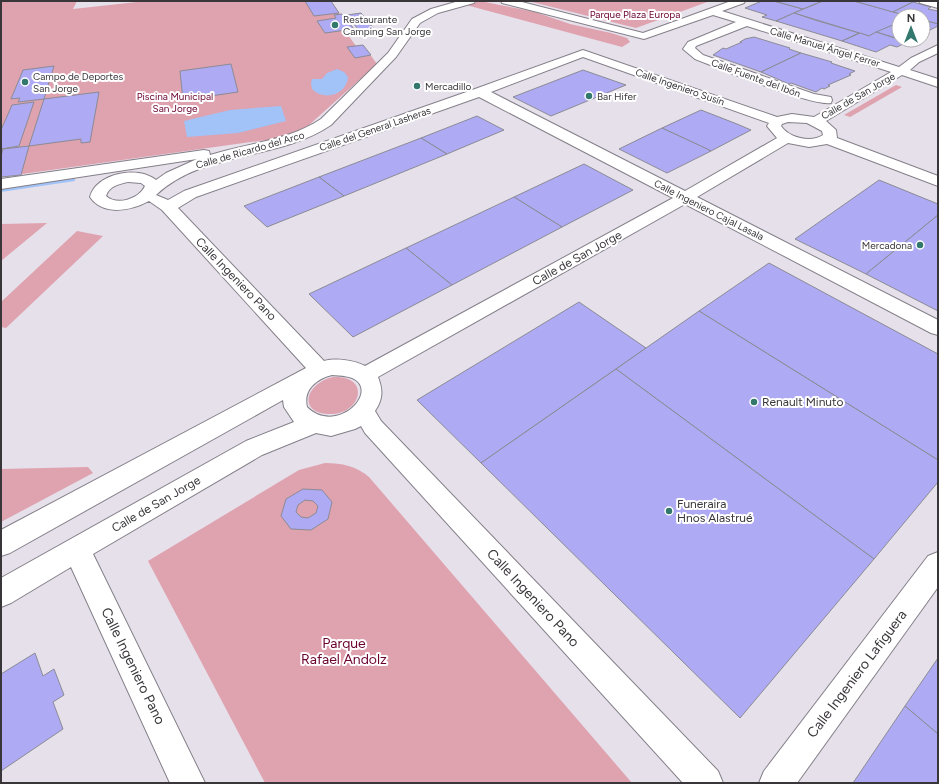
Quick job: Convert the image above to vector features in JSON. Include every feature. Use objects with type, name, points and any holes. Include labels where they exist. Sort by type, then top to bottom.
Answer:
[{"type":"street","name":"Calle de Ricardo del Arco","points":[[130,178],[112,182],[101,189],[98,195],[99,200],[110,204],[120,205],[137,201],[171,176],[188,168],[220,157],[302,136],[326,122],[392,55],[421,17],[470,1]]},
{"type":"street","points":[[506,1],[644,36],[740,1]]},
{"type":"street","points":[[924,1],[938,5]]},
{"type":"street","name":"Calle Manuel Ángel Ferrer","points":[[712,11],[938,83]]},
{"type":"street","name":"Calle Fuente del Ibón","points":[[746,22],[692,44],[689,49],[699,57],[811,98],[826,100]]},
{"type":"street","name":"Calle de San Jorge","points":[[815,122],[901,71],[915,60],[938,48]]},
{"type":"street","name":"Calle del General Lasheras","points":[[168,207],[190,194],[480,92],[582,53]]},
{"type":"street","name":"Calle Ingeniero Susín","points":[[582,53],[777,121]]},
{"type":"street","name":"Calle de San Jorge","points":[[901,71],[925,64],[938,56]]},
{"type":"street","name":"Calle Ingeniero Cajal Lasala","points":[[480,92],[938,328]]},
{"type":"street","points":[[793,118],[815,122],[829,130],[830,137],[817,143],[810,143],[787,138],[775,129],[774,126],[777,121],[793,118]]},
{"type":"street","name":"Calle de San Jorge","points":[[365,375],[684,198],[787,138]]},
{"type":"street","points":[[827,139],[938,181]]},
{"type":"street","points":[[1,184],[265,146]]},
{"type":"street","points":[[130,178],[186,159],[212,153]]},
{"type":"street","points":[[97,170],[130,178],[149,180],[153,185],[149,193]]},
{"type":"street","name":"Calle Ingeniero Pano","points":[[149,193],[155,199],[168,207],[314,373]]},
{"type":"street","points":[[1,544],[314,373],[332,367],[344,367],[356,370],[365,375],[371,383],[373,392],[370,402],[364,411],[354,419],[342,424],[328,426],[315,424],[304,419],[297,412],[294,403],[295,393],[300,384],[314,373]]},
{"type":"street","name":"Calle Ingeniero Pano","points":[[364,411],[373,427],[706,783]]},
{"type":"street","name":"Calle de San Jorge","points":[[1,593],[254,448],[286,434],[315,424]]},
{"type":"street","name":"Calle Ingeniero Pano","points":[[77,550],[188,783]]},
{"type":"street","name":"Calle Ingeniero Lafiguera","points":[[776,783],[938,565]]},
{"type":"green space","name":"Piscina Municipal San Jorge","points":[[1,1],[77,1],[73,9],[146,1],[331,1],[340,14],[342,14],[354,29],[345,31],[356,46],[363,45],[377,64],[308,126],[280,138],[1,177]]},
{"type":"green space","points":[[480,1],[535,12],[570,24],[627,38],[630,42],[622,47],[466,5]]},
{"type":"green space","name":"Parque Plaza Europa","points":[[528,1],[710,1],[636,28]]},
{"type":"green space","points":[[896,85],[902,87],[850,117],[844,115]]},
{"type":"green space","points":[[47,223],[1,261],[1,224]]},
{"type":"green space","points":[[77,231],[103,236],[6,328],[1,327],[1,302]]},
{"type":"green space","points":[[333,377],[345,378],[353,382],[357,388],[358,395],[355,402],[349,408],[341,412],[330,414],[320,413],[313,409],[309,404],[311,392],[323,381]]},
{"type":"green space","name":"Parque Rafael Andolz","points":[[325,463],[348,466],[359,470],[369,477],[632,783],[265,783],[148,561],[299,470]]},
{"type":"green space","points":[[88,467],[93,473],[1,522],[1,469]]},
{"type":"water","points":[[337,69],[344,72],[348,77],[347,83],[340,92],[323,95],[312,89],[312,79],[322,79],[327,73]]},
{"type":"water","points":[[281,106],[286,121],[238,133],[187,137],[184,121],[230,110]]},
{"type":"building","points":[[305,1],[331,1],[339,13],[314,16]]},
{"type":"building","points":[[762,1],[774,1],[803,9],[776,21],[762,17],[767,15],[745,8]]},
{"type":"building","points":[[774,1],[823,1],[803,9]]},
{"type":"building","points":[[823,1],[854,1],[891,11],[891,26],[869,36],[794,13]]},
{"type":"building","points":[[854,1],[913,2],[901,8],[891,8],[891,11]]},
{"type":"building","points":[[913,2],[931,7],[930,8],[901,8]]},
{"type":"building","points":[[931,10],[938,11],[938,24],[931,22]]},
{"type":"building","points":[[361,13],[375,30],[360,32],[347,15]]},
{"type":"building","points":[[794,13],[859,33],[842,41],[776,21]]},
{"type":"building","name":"Restaurante Camping San Jorge","points":[[342,14],[354,29],[325,33],[317,21],[336,18],[334,15]]},
{"type":"building","points":[[931,22],[938,24],[938,26],[931,30]]},
{"type":"building","points":[[891,26],[891,37],[876,32]]},
{"type":"building","points":[[876,32],[891,37],[891,45],[876,52],[842,41],[860,33],[869,36]]},
{"type":"building","points":[[754,37],[801,53],[761,72],[713,55],[723,48],[726,49],[742,42],[740,42],[745,39]]},
{"type":"building","points":[[363,45],[371,55],[355,58],[347,47]]},
{"type":"building","points":[[801,53],[832,62],[831,63],[855,71],[849,74],[851,75],[816,92],[791,83],[789,84],[761,72]]},
{"type":"building","points":[[231,64],[238,92],[183,100],[180,71]]},
{"type":"building","points":[[54,66],[44,99],[18,102],[20,98],[11,99],[23,70]]},
{"type":"building","points":[[583,70],[626,85],[551,116],[513,97]]},
{"type":"building","points":[[99,92],[90,142],[81,143],[81,139],[29,146],[44,99]]},
{"type":"building","points":[[34,102],[19,146],[1,149],[1,130],[12,105]]},
{"type":"building","points":[[701,110],[751,130],[711,151],[662,128]]},
{"type":"building","points":[[477,116],[504,130],[447,154],[421,138]]},
{"type":"building","points":[[662,128],[711,151],[667,173],[619,149]]},
{"type":"building","points":[[421,138],[447,154],[344,196],[319,177]]},
{"type":"building","points":[[29,146],[21,175],[1,177],[1,156],[3,149]]},
{"type":"building","points":[[584,164],[633,190],[562,227],[514,197]]},
{"type":"building","points":[[319,177],[344,196],[267,227],[244,206]]},
{"type":"building","points":[[879,180],[938,204],[938,215],[866,274],[795,239]]},
{"type":"building","points":[[514,197],[562,227],[452,285],[406,248]]},
{"type":"building","name":"Mercadona","points":[[938,215],[938,311],[866,274]]},
{"type":"building","points":[[406,248],[452,285],[353,337],[309,294]]},
{"type":"building","points":[[769,263],[938,354],[938,460],[699,311]]},
{"type":"building","points":[[579,302],[646,348],[481,463],[417,400]]},
{"type":"building","name":"Renault Minuto","points":[[699,311],[938,460],[938,482],[874,559],[616,369]]},
{"type":"building","name":"Funeraira Hnos Alastrué","points":[[616,369],[874,559],[740,718],[481,463]]},
{"type":"building","points":[[303,489],[322,490],[332,502],[328,519],[311,530],[291,529],[281,516],[286,499]],"holes":[[[305,500],[313,501],[318,506],[316,513],[308,518],[301,517],[296,512],[298,505]]]},
{"type":"building","points":[[35,653],[43,676],[54,669],[64,695],[53,702],[63,729],[1,771],[1,674]]},
{"type":"building","points":[[938,658],[938,734],[905,706]]},
{"type":"building","points":[[905,706],[938,734],[938,783],[853,783]]},
{"type":"waterway","points":[[1,190],[73,180]]},
{"type":"place","name":"Restaurante Camping San Jorge","points":[[335,25]]},
{"type":"place","name":"Campo de Deportes San Jorge","points":[[25,82]]},
{"type":"place","name":"Mercadillo","points":[[417,86]]},
{"type":"place","name":"Bar Hifer","points":[[589,96]]},
{"type":"place","name":"Mercadona","points":[[920,245]]},
{"type":"place","name":"Renault Minuto","points":[[754,402]]},
{"type":"place","name":"Funeraira Hnos Alastrué","points":[[669,511]]}]
